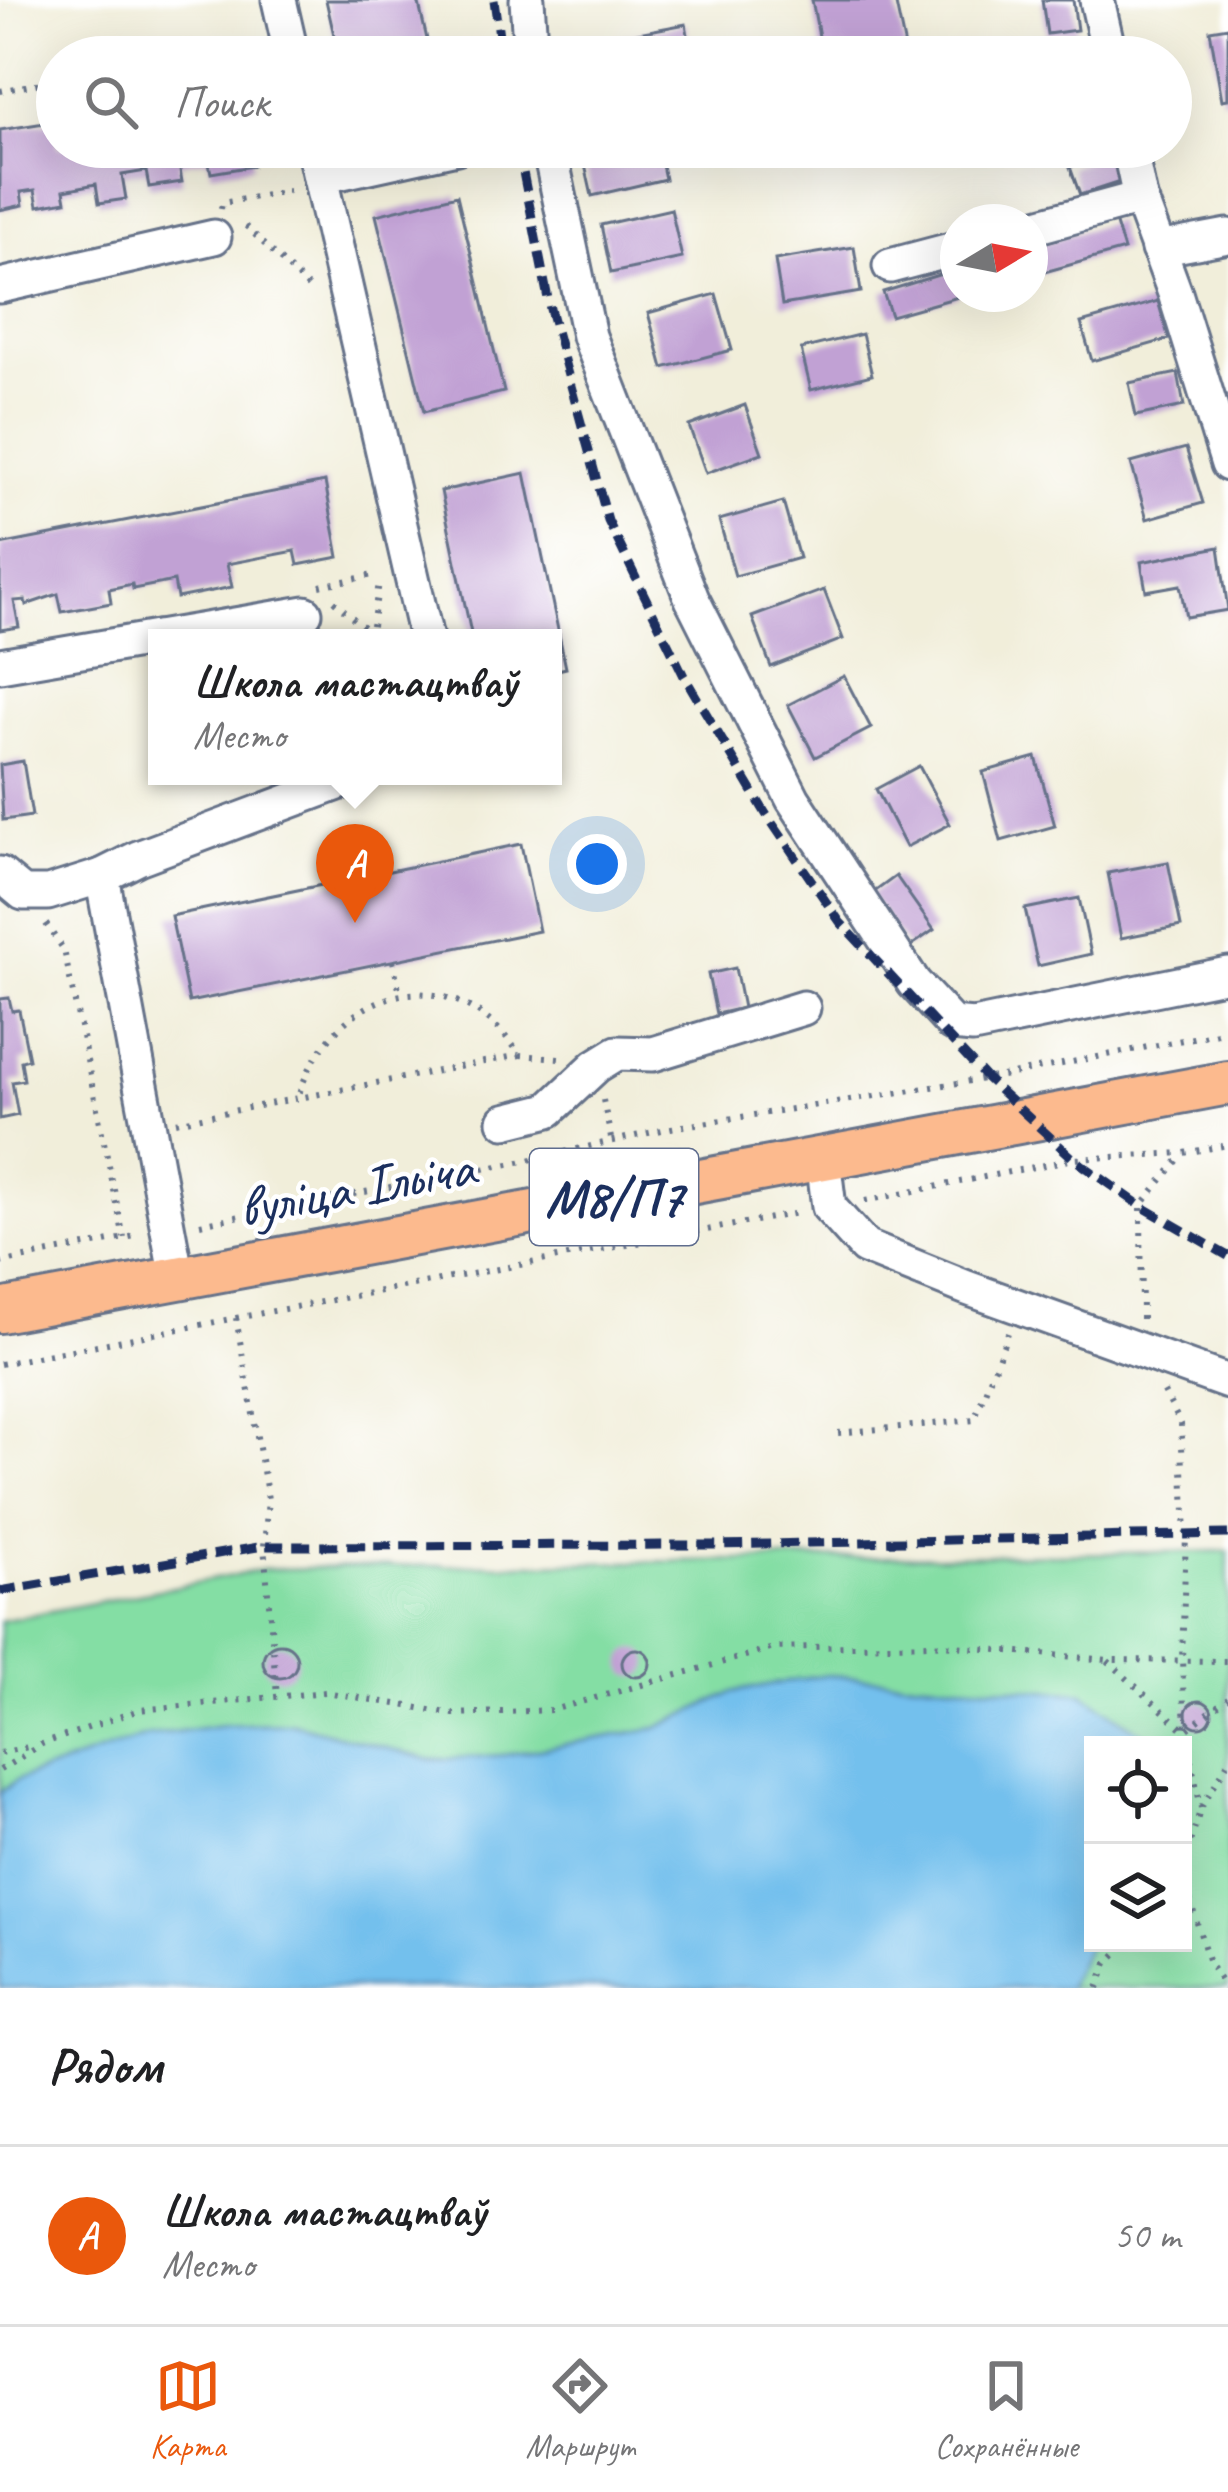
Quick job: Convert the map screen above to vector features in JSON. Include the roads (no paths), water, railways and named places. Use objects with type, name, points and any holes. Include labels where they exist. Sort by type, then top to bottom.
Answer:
[{"type":"main road","name":"вуліца Ільіча","points":[[0,1311],[1228,1083]]},
{"type":"street","points":[[279,0],[287,36]]},
{"type":"street","points":[[527,0],[530,36]]},
{"type":"street","points":[[1097,0],[1105,36]]},
{"type":"street","points":[[553,168],[589,336],[692,599],[793,799],[914,983],[952,1024],[973,1026],[1228,974]]},
{"type":"street","points":[[1134,168],[1222,424],[1228,464]]},
{"type":"street","points":[[307,172],[424,629]]},
{"type":"street","points":[[1048,223],[1140,197]]},
{"type":"street","points":[[1158,249],[1228,236]]},
{"type":"street","points":[[0,286],[214,237]]},
{"type":"street","points":[[890,266],[940,253]]},
{"type":"street","points":[[194,629],[311,600]]},
{"type":"street","points":[[0,665],[148,640]]},
{"type":"street","points":[[12,883],[48,893],[334,785]]},
{"type":"street","points":[[102,876],[176,1278]]},
{"type":"street","points":[[506,1120],[549,1110],[617,1053],[652,1054],[803,1008]]},
{"type":"street","points":[[823,1159],[830,1207],[865,1247],[1228,1382]]},
{"type":"water","points":[[824,1675],[1083,1693],[1146,1736],[1084,1736],[1085,1952],[1067,1988],[0,1988],[0,1793],[17,1780],[146,1736],[224,1725],[293,1723],[431,1760],[505,1755],[657,1728],[733,1692]]},
{"type":"railway","points":[[494,0],[499,36]]},
{"type":"railway","points":[[522,168],[550,309],[608,521],[684,676],[766,814],[840,922],[986,1078],[1074,1159],[1141,1206],[1228,1256]]},
{"type":"railway","points":[[0,1591],[264,1546],[718,1545],[1228,1534]]},
{"type":"place","name":"Школа мастацтваў","points":[[355,923]]}]
